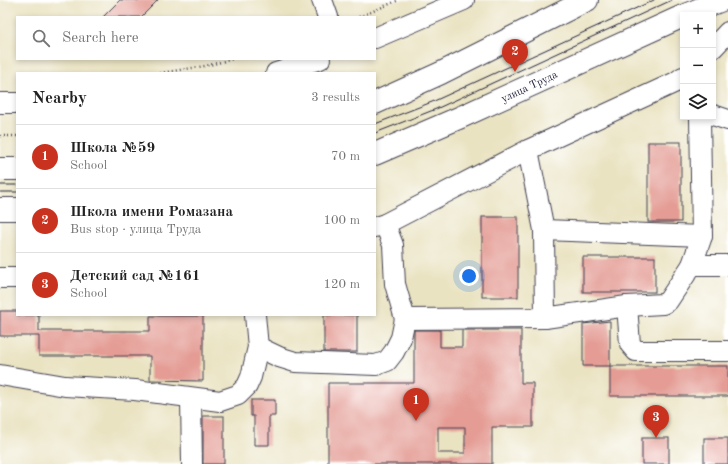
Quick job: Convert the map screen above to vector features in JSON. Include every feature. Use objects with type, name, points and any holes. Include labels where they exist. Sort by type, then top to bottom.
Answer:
[{"type":"main road","points":[[376,103],[441,73],[588,0]]},
{"type":"main road","name":"улица Труда","points":[[692,12],[722,0]]},
{"type":"main road","name":"улица Труда","points":[[376,154],[461,117],[680,17]]},
{"type":"main road","points":[[0,169],[16,169]]},
{"type":"main road","points":[[0,209],[16,209]]},
{"type":"lane","points":[[322,0],[328,16]]},
{"type":"lane","points":[[376,38],[464,0]]},
{"type":"lane","points":[[716,45],[728,32]]},
{"type":"lane","points":[[279,72],[317,60]]},
{"type":"lane","points":[[258,347],[279,357],[295,362],[376,364],[386,361],[394,352],[400,338],[404,319],[395,284],[393,245],[380,225],[528,150],[680,83]]},
{"type":"lane","points":[[0,103],[16,103]]},
{"type":"lane","points":[[404,319],[545,318],[627,306],[665,303],[692,265],[702,236],[700,120]]},
{"type":"lane","points":[[528,150],[544,230],[545,318]]},
{"type":"lane","points":[[544,230],[702,236]]},
{"type":"lane","points":[[692,265],[728,265]]},
{"type":"lane","points":[[0,278],[16,278]]},
{"type":"lane","points":[[627,306],[630,344],[636,351],[728,351]]},
{"type":"lane","points":[[0,375],[65,386],[136,390],[220,401],[238,395],[247,386],[258,347],[255,316]]},
{"type":"lane","points":[[192,398],[192,464]]},
{"type":"path","points":[[361,16],[399,0]]},
{"type":"path","points":[[166,72],[205,66],[229,60]]},
{"type":"path","points":[[0,136],[16,136]]},
{"type":"building","points":[[120,0],[158,0],[142,16],[104,16]]},
{"type":"building","points":[[648,142],[681,142],[681,222],[648,222]]},
{"type":"building","points":[[482,217],[518,217],[518,297],[482,297]]},
{"type":"building","points":[[583,257],[655,257],[655,292],[583,292]]},
{"type":"building","points":[[0,311],[16,311],[16,316],[39,316],[39,331],[150,331],[150,316],[203,316],[203,381],[150,380],[150,356],[39,356],[39,336],[0,336]]},
{"type":"building","points":[[324,316],[357,316],[357,352],[324,352]]},
{"type":"building","points":[[610,321],[610,366],[583,366],[583,324]]},
{"type":"building","points":[[414,330],[440,330],[440,347],[462,347],[462,330],[521,330],[521,383],[533,383],[533,427],[492,427],[492,464],[328,464],[328,383],[414,383]],"holes":[[[438,427],[465,427],[465,453],[438,453]]]},
{"type":"building","points":[[610,366],[728,366],[728,396],[610,396]]},
{"type":"building","points":[[251,400],[275,400],[275,416],[269,416],[269,445],[254,445],[254,416],[251,416]]},
{"type":"building","points":[[203,416],[224,416],[224,464],[203,464]]},
{"type":"building","points":[[642,438],[669,438],[669,464],[642,464]]},
{"type":"building","points":[[704,438],[728,438],[728,464],[704,464]]},
{"type":"tram line","points":[[376,124],[432,102],[654,0]]},
{"type":"tram line","points":[[376,133],[436,109],[672,0]]},
{"type":"tram line","points":[[0,185],[16,185]]},
{"type":"tram line","points":[[0,192],[16,192]]},
{"type":"place","name":"Школа имени Ромазана","points":[[515,72]]},
{"type":"place","name":"Школа №59","points":[[416,421]]},
{"type":"place","name":"Детский сад №161","points":[[656,438]]}]
